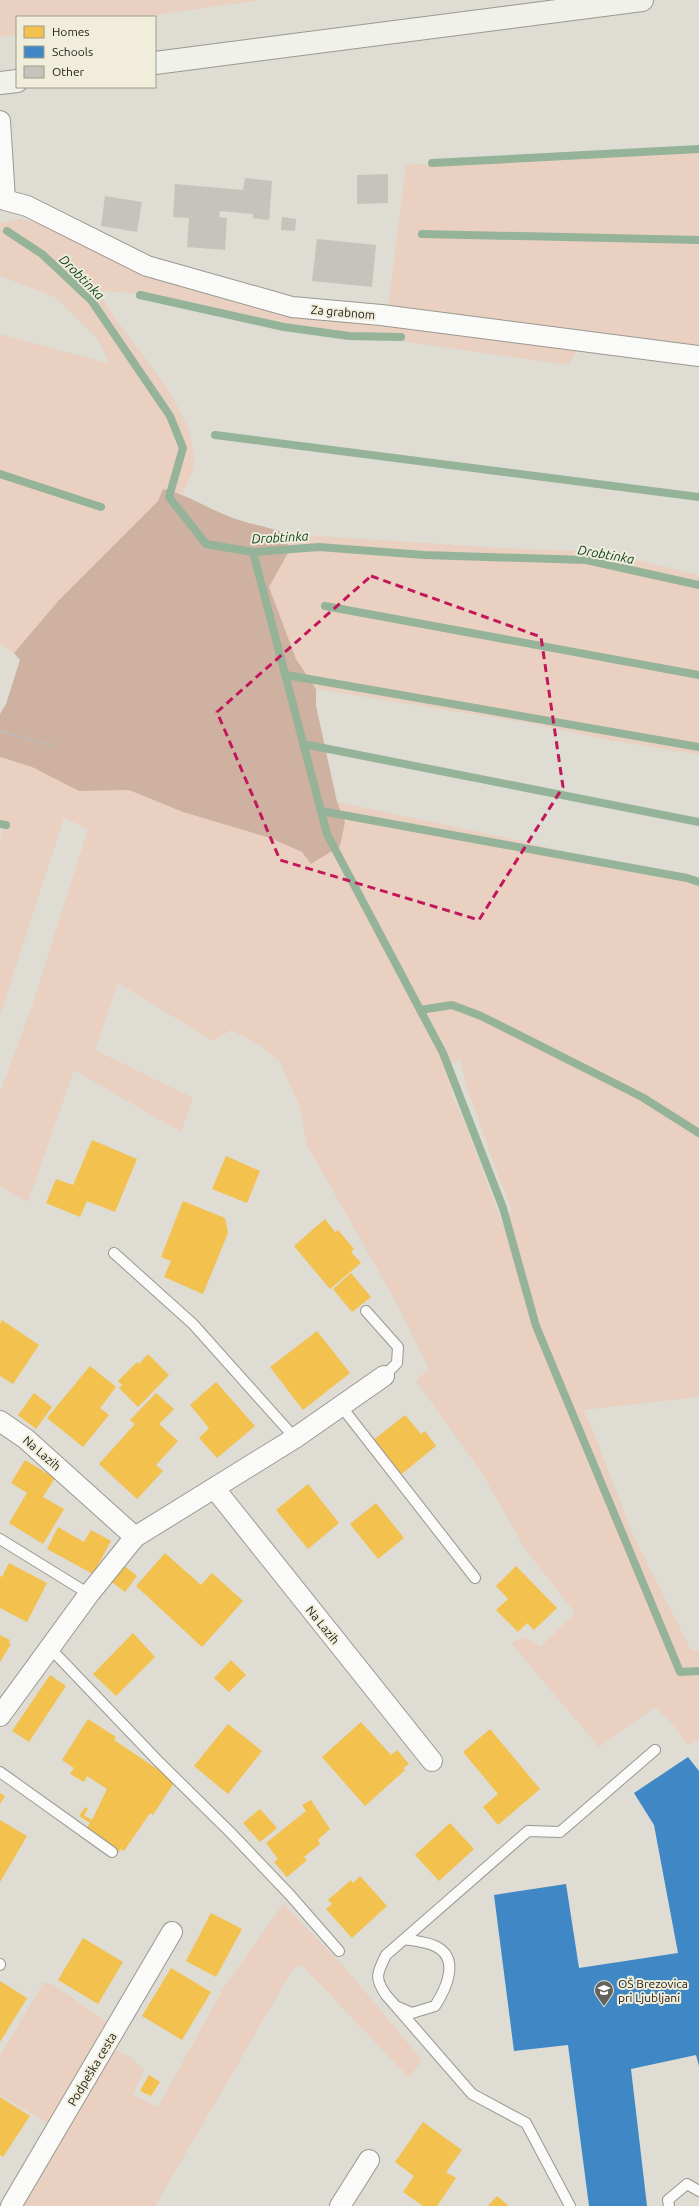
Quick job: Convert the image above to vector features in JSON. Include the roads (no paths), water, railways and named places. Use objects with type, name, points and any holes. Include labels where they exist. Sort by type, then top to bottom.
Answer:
[{"type":"main road","points":[[156,63],[642,0]]},
{"type":"main road","points":[[0,83],[16,81]]},
{"type":"street","name":"Za grabnom","points":[[0,120],[5,200],[27,206],[147,266],[292,307],[381,315],[699,356]]},
{"type":"street","points":[[1,1710],[89,1594],[135,1537],[215,1489],[295,1438],[384,1376]]},
{"type":"street","name":"Na Lazih","points":[[0,1421],[26,1438],[135,1537]]},
{"type":"street","name":"Na Lazih","points":[[215,1489],[432,1762]]},
{"type":"street","name":"Podpeška cesta","points":[[11,2206],[172,1932]]},
{"type":"street","points":[[340,2206],[369,2160]]},
{"type":"lane","points":[[114,1253],[193,1324],[295,1438]]},
{"type":"lane","points":[[366,1311],[398,1347],[397,1364],[384,1376]]},
{"type":"lane","points":[[341,1406],[475,1578]]},
{"type":"lane","points":[[0,1539],[89,1594]]},
{"type":"lane","points":[[49,1647],[158,1761],[230,1832],[290,1895],[339,1951]]},
{"type":"lane","points":[[570,2206],[526,2123],[472,2094],[396,2006],[379,1984],[377,1976],[386,1955],[528,1832],[560,1832],[655,1750]]},
{"type":"lane","points":[[0,1772],[112,1852]]},
{"type":"lane","points":[[396,2006],[412,2013],[435,2006],[448,1982],[449,1966],[446,1954],[436,1946],[405,1939]]},
{"type":"lane","points":[[669,2206],[668,2200],[687,2184],[699,2191]]},
{"type":"waterway","points":[[432,163],[699,149]]},
{"type":"waterway","name":"Drobtinka","points":[[7,231],[42,254],[91,300],[170,416],[183,448],[169,497],[206,544],[253,552],[319,547],[424,555],[586,560],[699,585]]},
{"type":"waterway","points":[[422,234],[699,240]]},
{"type":"waterway","points":[[140,295],[284,327],[349,336],[401,337]]},
{"type":"waterway","points":[[215,435],[699,497]]},
{"type":"waterway","points":[[0,474],[101,507]]},
{"type":"waterway","points":[[253,552],[327,834],[443,1053],[503,1208],[536,1326],[680,1672],[699,1671]]},
{"type":"waterway","points":[[325,606],[699,675]]},
{"type":"waterway","points":[[286,675],[699,747]]},
{"type":"waterway","points":[[303,744],[699,822]]},
{"type":"waterway","points":[[321,811],[687,878],[699,882]]},
{"type":"waterway","points":[[0,824],[6,825]]},
{"type":"waterway","points":[[420,1010],[452,1005],[481,1016],[642,1097],[699,1133]]},
{"type":"place","name":"OŠ Brezovica pri Ljubljani","points":[[604,2007]]}]
